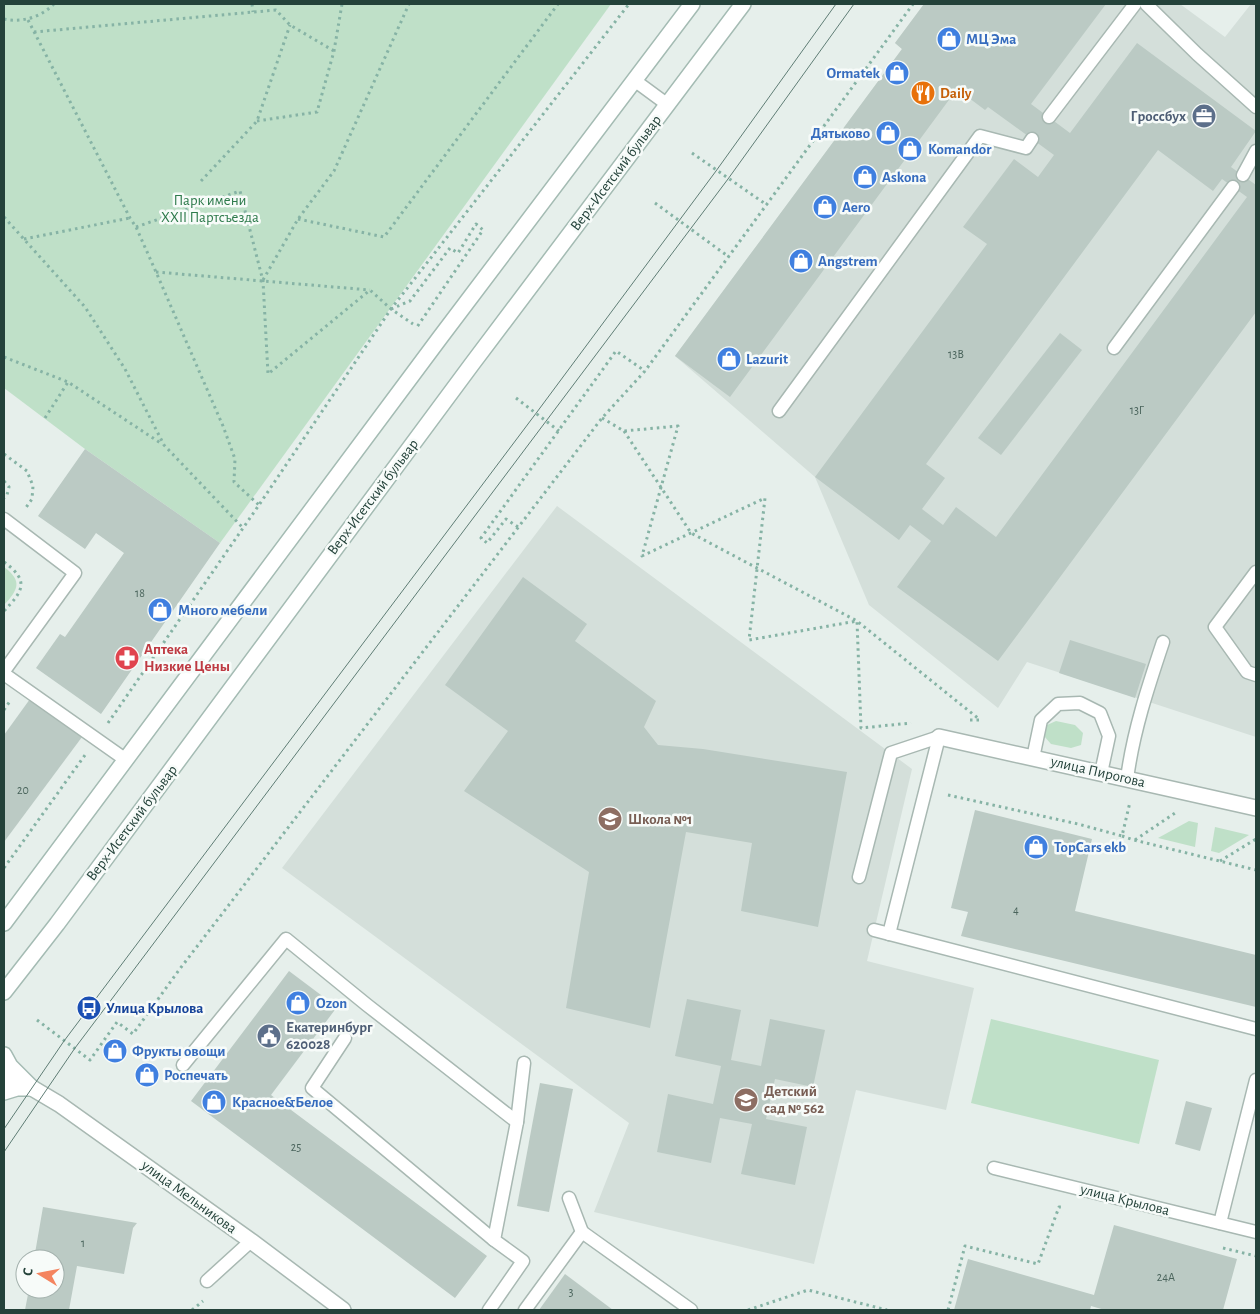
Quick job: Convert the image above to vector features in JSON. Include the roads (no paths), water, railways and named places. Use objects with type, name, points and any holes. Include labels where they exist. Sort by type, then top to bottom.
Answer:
[{"type":"main road","points":[[4,923],[433,347],[692,4]]},
{"type":"main road","name":"Верх-Исетский бульвар","points":[[4,992],[63,916],[466,372],[744,4]]},
{"type":"main road","name":"улица Пирогова","points":[[939,737],[1256,808]]},
{"type":"main road","points":[[4,1055],[10,1066],[32,1088]]},
{"type":"main road","points":[[4,1076],[32,1088]]},
{"type":"main road","points":[[4,1092],[17,1088],[32,1088]]},
{"type":"main road","name":"улица Мельникова","points":[[32,1088],[67,1110],[343,1310]]},
{"type":"lane","points":[[1049,117],[1135,4]]},
{"type":"lane","points":[[1146,4],[1197,54],[1254,101]]},
{"type":"lane","points":[[634,80],[668,105]]},
{"type":"lane","points":[[779,411],[980,136],[1026,148],[1032,139]]},
{"type":"lane","points":[[1243,175],[1256,151]]},
{"type":"lane","points":[[1114,348],[1233,187]]},
{"type":"lane","points":[[8,522],[75,572],[4,673],[126,760]]},
{"type":"lane","points":[[1256,572],[1214,627],[1247,672],[1256,675]]},
{"type":"lane","points":[[1127,779],[1130,756],[1142,710],[1163,642]]},
{"type":"lane","points":[[1033,758],[1041,720],[1058,704],[1080,703],[1100,713],[1109,736],[1101,773]]},
{"type":"lane","points":[[859,878],[891,753],[939,737]]},
{"type":"lane","points":[[889,934],[939,737]]},
{"type":"lane","points":[[874,930],[1256,1029]]},
{"type":"lane","points":[[183,1065],[286,939],[517,1122]]},
{"type":"lane","points":[[345,1038],[312,1088],[494,1240],[523,1261],[489,1310]]},
{"type":"lane","points":[[494,1240],[517,1122],[524,1063]]},
{"type":"lane","points":[[1220,1223],[1256,1080]]},
{"type":"lane","name":"улица Крылова","points":[[994,1168],[1256,1232]]},
{"type":"lane","points":[[569,1198],[582,1232],[691,1310]]},
{"type":"lane","points":[[525,1310],[582,1232]]},
{"type":"lane","points":[[207,1281],[251,1242]]},
{"type":"tram line","points":[[4,1129],[64,1041],[537,412],[716,171],[836,4]]},
{"type":"tram line","points":[[4,1152],[75,1048],[728,179],[854,4]]},
{"type":"place","name":"МЦ Эма","points":[[949,39]]},
{"type":"place","name":"Ormatek","points":[[897,73]]},
{"type":"place","name":"Daily","points":[[923,93]]},
{"type":"place","name":"Гроссбух","points":[[1204,116]]},
{"type":"place","name":"Дятьково","points":[[888,133]]},
{"type":"place","name":"Komandor","points":[[910,149]]},
{"type":"place","name":"Askona","points":[[865,177]]},
{"type":"place","name":"Aero","points":[[825,207]]},
{"type":"place","name":"Angstrem","points":[[801,261]]},
{"type":"place","name":"Lazurit","points":[[729,359]]},
{"type":"place","name":"Много мебели","points":[[160,610]]},
{"type":"place","name":"Аптека Низкие Цены","points":[[127,658]]},
{"type":"place","name":"Школа №1","points":[[610,819]]},
{"type":"place","name":"TopCars ekb","points":[[1036,847]]},
{"type":"place","name":"Ozon","points":[[298,1003]]},
{"type":"place","name":"Улица Крылова","points":[[89,1008]]},
{"type":"place","name":"Екатеринбург 620028","points":[[269,1036]]},
{"type":"place","name":"Фрукты овощи","points":[[115,1051]]},
{"type":"place","name":"Роспечать","points":[[147,1075]]},
{"type":"place","name":"Детский сад № 562","points":[[746,1100]]},
{"type":"place","name":"Красное&Белое","points":[[214,1102]]},
{"type":"park label","name":"Парк имени XXII Партсъезда","points":[[210,208]]}]
